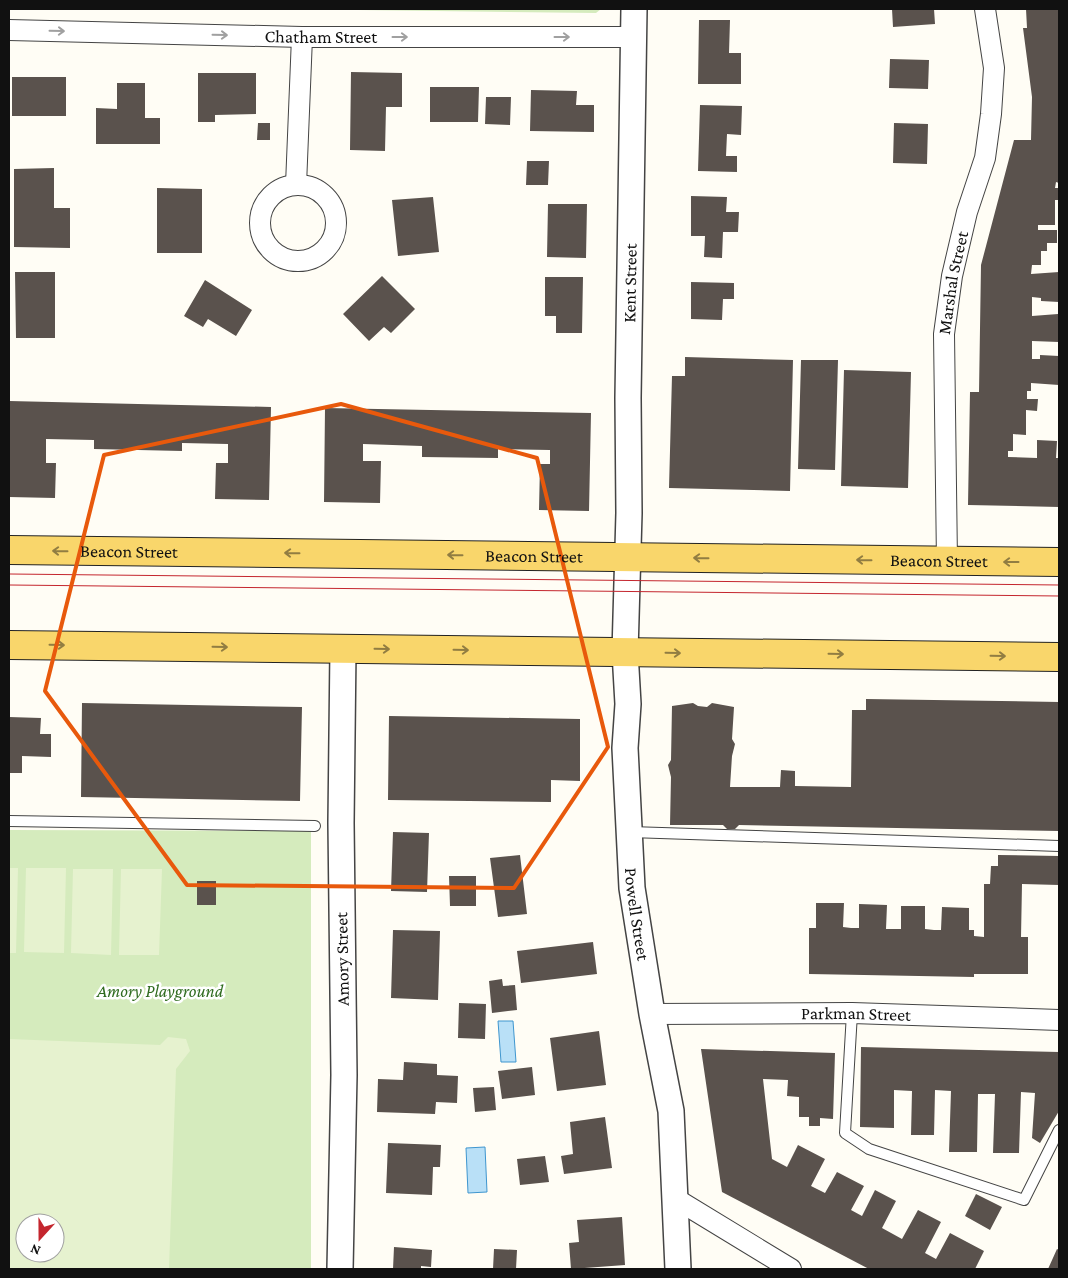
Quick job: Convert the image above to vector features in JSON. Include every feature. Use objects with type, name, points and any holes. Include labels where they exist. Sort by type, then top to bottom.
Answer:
[{"type":"main road","name":"Beacon Street","points":[[9,550],[1059,562]]},
{"type":"main road","points":[[9,645],[1059,657]]},
{"type":"street","name":"Kent Street","points":[[626,557],[629,513],[634,9]]},
{"type":"street","name":"Marshal Street","points":[[948,562],[944,334],[952,276],[967,212],[985,158],[991,114],[994,68],[985,9]]},
{"type":"street","name":"Chatham Street","points":[[9,30],[302,37],[634,37]]},
{"type":"street","points":[[296,185],[302,37]]},
{"type":"street","name":"Powell Street","points":[[626,557],[624,652],[628,704],[625,748],[632,888],[652,1014],[672,1111],[678,1269]]},
{"type":"street","name":"Amory Street","points":[[340,1269],[344,1075],[341,823],[343,649]]},
{"type":"street","name":"Parkman Street","points":[[652,1014],[852,1013],[1059,1020]]},
{"type":"street","points":[[676,1199],[791,1269]]},
{"type":"lane","points":[[9,821],[315,826]]},
{"type":"lane","points":[[630,832],[1059,846]]},
{"type":"lane","points":[[852,1013],[844,1133],[869,1149],[1024,1200],[1059,1130]]},
{"type":"highlighted area","points":[[341,404],[537,458],[608,747],[514,888],[187,885],[45,691],[104,455]]},
{"type":"green space","points":[[282,9],[601,9],[596,13]]},
{"type":"green space","name":"Amory Playground","points":[[9,830],[311,831],[311,1269],[9,1269]]},
{"type":"green space","points":[[9,868],[18,868],[16,953],[9,953]]},
{"type":"green space","points":[[26,868],[66,868],[64,953],[24,952]]},
{"type":"green space","points":[[73,869],[113,869],[111,955],[71,953]]},
{"type":"green space","points":[[121,869],[162,869],[159,955],[119,955]]},
{"type":"green space","points":[[168,1037],[186,1039],[190,1051],[176,1069],[169,1269],[9,1269],[9,1039],[160,1045]]},
{"type":"water","points":[[498,1021],[513,1021],[516,1062],[501,1062]]},
{"type":"water","points":[[485,1147],[487,1192],[468,1193],[466,1148]]},
{"type":"building","points":[[892,9],[934,9],[935,24],[893,27]]},
{"type":"building","points":[[1026,9],[1059,9],[1059,183],[1056,182],[1055,188],[1059,188],[1059,200],[1055,200],[1055,225],[1038,225],[1038,230],[1057,230],[1057,243],[1047,243],[1047,251],[1041,251],[1041,265],[1032,265],[1031,274],[1059,272],[1059,302],[1041,301],[1041,298],[1032,297],[1032,316],[1058,314],[1059,342],[1032,341],[1032,359],[1040,359],[1040,355],[1059,356],[1059,385],[1031,383],[1031,391],[1027,391],[1027,399],[1038,399],[1037,411],[1026,410],[1026,435],[1013,434],[1013,451],[1008,451],[1008,457],[1037,458],[1037,440],[1057,441],[1056,458],[1059,458],[1059,507],[968,505],[970,392],[979,392],[981,265],[1014,140],[1031,140],[1032,97],[1023,28],[1027,28]]},
{"type":"building","points":[[699,20],[730,20],[729,53],[741,53],[741,84],[698,84]]},
{"type":"building","points":[[890,59],[929,60],[928,89],[889,88]]},
{"type":"building","points":[[351,72],[402,73],[402,107],[386,107],[385,151],[350,150]]},
{"type":"building","points":[[198,73],[256,73],[256,114],[215,115],[215,122],[198,122]]},
{"type":"building","points":[[12,77],[66,77],[66,116],[12,116]]},
{"type":"building","points":[[117,83],[145,83],[145,118],[160,118],[160,144],[96,144],[96,108],[117,109]]},
{"type":"building","points":[[430,87],[479,87],[478,122],[430,122]]},
{"type":"building","points":[[531,90],[577,91],[576,105],[594,105],[594,132],[530,131]]},
{"type":"building","points":[[486,97],[511,97],[510,125],[485,124]]},
{"type":"building","points":[[700,105],[742,106],[741,135],[727,134],[726,156],[737,156],[737,172],[698,171]]},
{"type":"building","points":[[258,123],[270,123],[270,140],[257,140]]},
{"type":"building","points":[[894,123],[928,124],[927,164],[893,163]]},
{"type":"building","points":[[527,161],[549,161],[548,185],[526,185]]},
{"type":"building","points":[[54,168],[54,208],[70,208],[70,248],[14,247],[14,169]]},
{"type":"building","points":[[157,188],[202,189],[202,253],[157,253]]},
{"type":"building","points":[[691,196],[727,197],[726,212],[739,212],[738,232],[723,232],[722,258],[704,257],[705,236],[691,236]]},
{"type":"building","points":[[433,197],[439,252],[398,256],[392,200]]},
{"type":"building","points":[[548,204],[587,204],[586,258],[547,257]]},
{"type":"building","points":[[15,272],[55,272],[55,338],[16,338]]},
{"type":"building","points":[[382,276],[415,309],[391,333],[384,327],[369,341],[343,314]]},
{"type":"building","points":[[545,277],[583,277],[582,333],[556,333],[556,316],[545,316]]},
{"type":"building","points":[[205,280],[252,310],[236,336],[208,319],[203,327],[184,316]]},
{"type":"building","points":[[691,282],[734,283],[734,299],[723,299],[722,320],[691,319]]},
{"type":"building","points":[[685,357],[793,360],[790,491],[669,488],[672,376],[685,376]]},
{"type":"building","points":[[801,360],[838,360],[835,470],[798,469]]},
{"type":"building","points":[[844,370],[911,372],[908,488],[841,486]]},
{"type":"building","points":[[9,401],[271,407],[269,500],[215,499],[216,463],[228,463],[228,444],[182,443],[182,451],[94,449],[94,440],[46,439],[46,463],[56,463],[55,498],[9,497]]},
{"type":"building","points":[[325,408],[591,413],[589,511],[539,510],[540,464],[550,464],[550,450],[498,449],[498,458],[422,457],[422,446],[363,444],[363,461],[381,461],[380,503],[324,502]]},
{"type":"building","points":[[866,699],[1059,702],[1059,831],[739,825],[735,829],[727,829],[723,825],[670,825],[671,777],[668,765],[671,760],[672,706],[693,703],[698,706],[707,707],[712,703],[734,707],[732,739],[735,744],[732,756],[730,787],[780,787],[781,770],[795,771],[795,786],[851,787],[852,710],[866,710]]},
{"type":"building","points":[[82,703],[302,707],[300,801],[81,797]]},
{"type":"building","points":[[389,716],[580,719],[580,781],[551,780],[551,802],[388,800]]},
{"type":"building","points":[[9,717],[41,718],[40,734],[51,734],[51,757],[22,756],[22,773],[9,773]]},
{"type":"building","points":[[393,832],[429,833],[427,892],[391,891]]},
{"type":"building","points":[[520,855],[527,914],[498,917],[490,858]]},
{"type":"building","points":[[998,855],[1059,856],[1059,885],[1022,884],[1021,937],[1028,937],[1028,974],[974,974],[974,977],[809,974],[809,928],[816,928],[816,903],[844,903],[843,927],[851,928],[859,928],[859,904],[887,905],[886,929],[901,929],[901,906],[925,906],[925,929],[934,930],[941,930],[942,907],[969,908],[969,930],[974,930],[974,936],[984,937],[984,884],[990,884],[991,866],[998,866]]},
{"type":"building","points":[[449,876],[476,876],[476,906],[450,906]]},
{"type":"building","points":[[197,881],[216,881],[216,905],[197,905]]},
{"type":"building","points":[[393,930],[440,931],[438,1000],[391,998]]},
{"type":"building","points":[[593,942],[597,974],[521,983],[517,951]]},
{"type":"building","points":[[502,979],[503,986],[515,985],[517,1010],[492,1013],[489,981]]},
{"type":"building","points":[[459,1003],[486,1004],[485,1039],[458,1038]]},
{"type":"building","points":[[599,1031],[606,1085],[557,1091],[550,1038]]},
{"type":"building","points":[[861,1047],[1059,1052],[1059,1111],[1040,1143],[1032,1138],[1035,1093],[1021,1092],[1019,1153],[993,1153],[995,1094],[978,1094],[977,1152],[949,1152],[951,1091],[935,1090],[934,1135],[911,1135],[912,1091],[894,1090],[894,1128],[860,1127]]},
{"type":"building","points":[[701,1049],[835,1053],[833,1119],[820,1118],[820,1126],[809,1126],[809,1117],[799,1117],[799,1097],[787,1096],[788,1080],[763,1079],[772,1159],[787,1167],[798,1145],[825,1159],[811,1186],[825,1193],[837,1172],[864,1186],[851,1210],[862,1216],[875,1190],[896,1201],[882,1228],[902,1239],[918,1210],[941,1222],[925,1253],[936,1259],[950,1233],[984,1251],[975,1269],[869,1269],[722,1192]]},
{"type":"building","points":[[404,1062],[437,1064],[437,1075],[458,1076],[457,1103],[436,1102],[435,1114],[377,1112],[378,1079],[403,1080]]},
{"type":"building","points":[[532,1067],[535,1095],[502,1099],[498,1071]]},
{"type":"building","points":[[494,1087],[496,1110],[475,1112],[473,1088]]},
{"type":"building","points":[[605,1117],[612,1168],[564,1174],[561,1156],[573,1154],[570,1122]]},
{"type":"building","points":[[388,1143],[441,1145],[440,1167],[433,1167],[432,1195],[386,1193]]},
{"type":"building","points":[[545,1156],[549,1182],[520,1185],[517,1159]]},
{"type":"building","points":[[976,1194],[1002,1207],[990,1230],[965,1216]]},
{"type":"building","points":[[622,1217],[625,1265],[571,1269],[569,1243],[579,1242],[577,1220]]},
{"type":"building","points":[[394,1247],[432,1250],[431,1267],[421,1266],[421,1269],[393,1269]]},
{"type":"building","points":[[494,1249],[517,1250],[516,1269],[493,1269]]},
{"type":"building","points":[[1057,1249],[1059,1250],[1059,1269],[1048,1269]]},
{"type":"tram line","points":[[9,574],[1059,585]]},
{"type":"tram line","points":[[9,585],[1059,596]]}]
